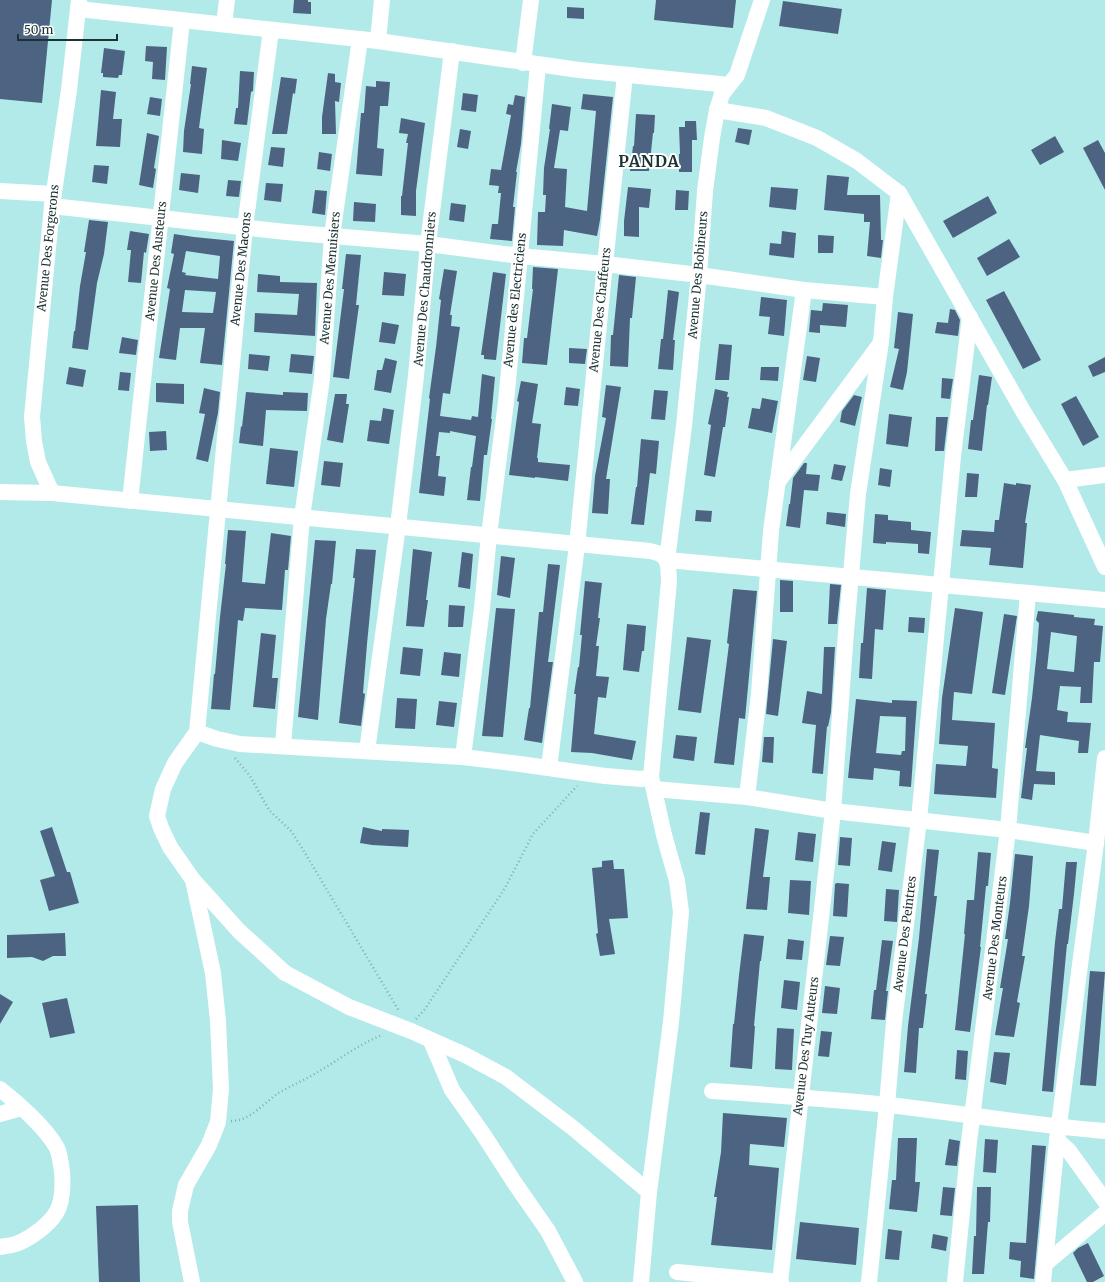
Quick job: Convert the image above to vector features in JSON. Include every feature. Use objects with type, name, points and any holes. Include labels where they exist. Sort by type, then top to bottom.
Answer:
[{"type":"street","points":[[224,24],[227,0]]},
{"type":"street","points":[[378,41],[382,0]]},
{"type":"street","name":"Avenue des Electriciens","points":[[463,757],[506,402],[520,256],[531,64],[531,0]]},
{"type":"street","name":"Avenue Des Bobineurs","points":[[641,1282],[649,1192],[671,1022],[681,912],[677,881],[652,783],[669,581],[667,560],[684,426],[699,275],[705,191],[717,110],[722,94],[736,75],[762,0]]},
{"type":"street","points":[[79,5],[182,21],[224,24],[378,41],[531,64],[729,85]]},
{"type":"street","name":"Avenue Des Forgerons","points":[[52,493],[38,462],[32,417],[53,200],[69,90],[79,5]]},
{"type":"street","name":"Avenue Des Austeurs","points":[[130,501],[182,21]]},
{"type":"street","name":"Avenue Des Macons","points":[[196,732],[245,227],[271,30]]},
{"type":"street","name":"Avenue Des Menuisiers","points":[[283,745],[302,517],[322,379],[332,236],[360,39]]},
{"type":"street","name":"Avenue Des Chaudronniers","points":[[367,752],[398,526],[416,376],[428,244],[452,51]]},
{"type":"street","name":"Avenue Des Chaffeurs","points":[[549,768],[577,545],[625,75]]},
{"type":"street","points":[[717,110],[766,118],[817,138],[857,161],[900,193],[1023,411],[1065,480],[1105,567]]},
{"type":"street","points":[[0,191],[53,200],[105,212],[332,236],[428,244],[520,256],[699,275],[804,290],[885,298]]},
{"type":"street","name":"Avenue Des Tuy Auteurs","points":[[780,1282],[833,811],[850,577],[858,494],[881,342],[885,298],[900,193]]},
{"type":"street","points":[[747,797],[759,694],[776,484],[804,290]]},
{"type":"street","name":"Avenue Des Peintres","points":[[869,1282],[894,1022],[919,820],[953,456],[970,317]]},
{"type":"street","points":[[776,484],[881,342]]},
{"type":"street","points":[[1065,480],[1105,475]]},
{"type":"street","points":[[0,492],[52,493],[217,508],[577,545],[650,551],[663,555],[667,560],[1105,600]]},
{"type":"street","name":"Avenue Des Monteurs","points":[[955,1282],[972,1115],[1008,830],[1028,593]]},
{"type":"street","points":[[649,1192],[573,1128],[506,1077],[465,1055],[431,1041],[406,1027],[349,1007],[285,973],[239,931],[193,880],[170,847],[157,816],[163,788],[175,763],[196,732],[217,739],[240,744],[283,745],[367,752],[463,757],[586,774],[630,778],[652,783],[833,811],[1008,830],[1100,838]]},
{"type":"street","points":[[1043,1282],[1058,1133],[1100,838],[1105,758]]},
{"type":"street","points":[[192,1282],[180,1222],[181,1205],[186,1185],[209,1145],[218,1122],[221,1090],[218,1021],[213,973],[193,880]]},
{"type":"street","points":[[431,1041],[452,1090],[548,1231],[575,1282]]},
{"type":"street","points":[[0,1089],[38,1124],[57,1149],[61,1163],[63,1180],[61,1198],[56,1213],[48,1223],[24,1240],[13,1245],[0,1247]]},
{"type":"street","points":[[712,1092],[800,1097],[972,1115],[1058,1133],[1105,1131]]},
{"type":"street","points":[[0,1105],[11,1108],[21,1108]]},
{"type":"street","points":[[0,1114],[21,1108]]},
{"type":"street","points":[[1058,1133],[1105,1201]]},
{"type":"street","points":[[1045,1264],[1105,1213]]},
{"type":"street","points":[[677,1272],[780,1282]]},
{"type":"path","points":[[217,739],[241,764],[250,776],[269,810],[291,831],[342,914],[406,1027]]},
{"type":"path","points":[[218,1122],[236,1121],[250,1116],[280,1092],[317,1073],[357,1046],[383,1034],[406,1027],[425,1009],[475,935],[505,888],[534,834],[586,774]]},
{"type":"building","points":[[0,0],[52,0],[42,103],[0,99]]},
{"type":"building","points":[[294,0],[308,0],[308,2],[311,2],[311,14],[293,13]]},
{"type":"building","points":[[656,0],[736,0],[733,28],[654,20]]},
{"type":"building","points":[[783,1],[842,9],[838,34],[779,26]]},
{"type":"building","points":[[567,7],[584,8],[584,19],[567,18]]},
{"type":"building","points":[[146,46],[167,47],[165,80],[152,79],[153,62],[145,61]]},
{"type":"building","points":[[104,48],[125,51],[122,75],[119,75],[118,78],[103,77],[103,73],[101,73]]},
{"type":"building","points":[[192,66],[207,68],[199,128],[204,129],[202,154],[183,152]]},
{"type":"building","points":[[240,71],[254,72],[253,91],[251,92],[247,125],[234,124],[236,108],[238,108]]},
{"type":"building","points":[[328,73],[335,74],[335,82],[341,83],[339,102],[335,101],[336,134],[322,134],[322,117]]},
{"type":"building","points":[[281,77],[297,79],[295,94],[293,93],[287,134],[272,134]]},
{"type":"building","points":[[376,81],[390,82],[388,106],[380,106],[377,148],[384,149],[382,176],[356,174],[361,113],[364,113],[366,86],[376,87]]},
{"type":"building","points":[[101,90],[116,92],[113,119],[122,119],[120,147],[96,146]]},
{"type":"building","points":[[463,93],[478,95],[476,112],[461,110]]},
{"type":"building","points":[[583,94],[613,97],[597,236],[564,230],[563,246],[537,245],[538,212],[545,212],[546,195],[543,195],[544,168],[552,104],[571,107],[568,131],[560,130],[554,168],[567,169],[565,207],[587,211],[596,111],[581,109]]},
{"type":"building","points":[[515,95],[525,97],[521,144],[516,172],[512,241],[490,239],[492,224],[498,224],[501,193],[498,193],[499,186],[489,185],[491,169],[501,170],[511,115],[506,114],[508,104],[513,105]]},
{"type":"building","points":[[150,97],[162,99],[160,116],[147,114]]},
{"type":"building","points":[[636,114],[655,115],[649,171],[630,171],[634,146]]},
{"type":"building","points":[[401,118],[425,123],[416,191],[416,216],[401,215],[401,196],[408,134],[399,133]]},
{"type":"building","points":[[685,121],[696,121],[697,140],[692,140],[692,172],[679,172],[679,127],[685,127]]},
{"type":"building","points":[[738,128],[752,130],[749,145],[735,142]]},
{"type":"building","points":[[460,129],[471,131],[468,149],[457,147]]},
{"type":"building","points":[[147,133],[159,136],[154,168],[156,169],[153,188],[139,185]]},
{"type":"building","points":[[1055,136],[1064,152],[1040,165],[1031,150]]},
{"type":"building","points":[[222,140],[241,143],[238,161],[221,159]]},
{"type":"building","points":[[1098,140],[1105,153],[1105,190],[1083,148]]},
{"type":"building","points":[[271,147],[285,148],[283,167],[268,165]]},
{"type":"building","points":[[319,152],[332,154],[330,171],[317,169]]},
{"type":"building","points":[[94,165],[109,166],[107,184],[92,182]]},
{"type":"building","points":[[181,173],[200,175],[198,193],[179,190]]},
{"type":"building","points":[[827,175],[849,177],[847,195],[880,195],[881,240],[883,240],[881,258],[867,256],[870,222],[864,222],[864,214],[824,210]]},
{"type":"building","points":[[228,180],[241,181],[239,197],[226,196]]},
{"type":"building","points":[[266,183],[283,184],[281,202],[264,200]]},
{"type":"building","points":[[628,187],[651,189],[649,208],[639,207],[639,237],[624,236],[624,221]]},
{"type":"building","points":[[771,187],[798,189],[796,210],[769,207]]},
{"type":"building","points":[[315,190],[327,191],[325,215],[312,213]]},
{"type":"building","points":[[676,190],[689,191],[688,210],[675,210]]},
{"type":"building","points":[[988,196],[997,213],[953,238],[943,221]]},
{"type":"building","points":[[354,202],[376,204],[375,222],[353,221]]},
{"type":"building","points":[[451,203],[466,205],[464,222],[449,220]]},
{"type":"building","points":[[89,220],[108,222],[104,254],[97,283],[88,350],[72,348],[86,252],[84,252]]},
{"type":"building","points":[[130,231],[149,234],[146,253],[144,252],[141,283],[128,282],[131,250],[127,250]]},
{"type":"building","points":[[782,231],[796,233],[794,258],[769,255],[770,243],[781,244]]},
{"type":"building","points":[[174,234],[234,241],[222,365],[200,363],[205,328],[180,328],[176,360],[159,358],[170,289],[167,288],[174,254],[171,253]],"holes":[[[186,251],[220,256],[218,279],[185,275],[186,273],[182,272]],[[185,290],[216,292],[213,313],[182,312]]]},
{"type":"building","points":[[818,235],[834,236],[833,253],[818,253]]},
{"type":"building","points":[[1009,239],[1020,257],[987,276],[977,258]]},
{"type":"building","points":[[346,254],[361,255],[356,305],[359,305],[349,379],[333,377],[344,289],[342,289]]},
{"type":"building","points":[[533,267],[558,269],[547,365],[522,363],[524,338],[527,338],[533,289]]},
{"type":"building","points":[[444,269],[457,271],[450,315],[452,315],[451,326],[460,327],[450,394],[443,393],[440,416],[471,420],[472,416],[478,417],[482,374],[495,377],[492,419],[487,455],[484,455],[480,501],[467,500],[476,436],[450,431],[450,433],[439,432],[436,456],[440,456],[438,476],[446,477],[444,496],[419,493],[441,300],[439,299]]},
{"type":"building","points":[[384,272],[406,274],[404,296],[382,295]]},
{"type":"building","points":[[493,272],[506,274],[496,360],[484,359],[484,355],[481,355]]},
{"type":"building","points":[[258,274],[280,276],[280,282],[317,283],[315,336],[254,332],[255,313],[297,315],[299,294],[257,292]]},
{"type":"building","points":[[619,275],[636,277],[632,318],[630,318],[628,367],[610,366],[611,335],[613,335]]},
{"type":"building","points":[[668,290],[679,292],[673,340],[675,340],[673,370],[658,369]]},
{"type":"building","points":[[1004,291],[1041,360],[1023,369],[986,300]]},
{"type":"building","points":[[761,297],[787,300],[784,336],[768,334],[770,317],[759,316]]},
{"type":"building","points":[[823,303],[848,305],[846,327],[820,325],[820,333],[809,332],[811,310],[822,311]]},
{"type":"building","points":[[950,309],[955,310],[960,320],[958,336],[935,333],[937,322],[948,323]]},
{"type":"building","points":[[898,312],[913,314],[907,372],[903,390],[890,387],[899,349],[894,348]]},
{"type":"building","points":[[382,322],[399,325],[395,344],[379,342]]},
{"type":"building","points":[[122,337],[138,340],[136,355],[119,353]]},
{"type":"building","points":[[719,344],[732,345],[729,380],[715,380]]},
{"type":"building","points":[[569,348],[587,349],[585,364],[569,363]]},
{"type":"building","points":[[249,354],[270,356],[268,371],[248,369]]},
{"type":"building","points":[[291,354],[314,356],[312,374],[289,372]]},
{"type":"building","points":[[807,356],[820,358],[816,382],[803,380]]},
{"type":"building","points":[[1105,357],[1105,372],[1093,377],[1088,366]]},
{"type":"building","points":[[385,358],[397,361],[391,393],[374,390],[377,370],[382,370]]},
{"type":"building","points":[[69,367],[86,370],[83,387],[66,384]]},
{"type":"building","points":[[761,367],[779,367],[778,381],[760,380]]},
{"type":"building","points":[[120,372],[131,373],[129,391],[118,390]]},
{"type":"building","points":[[979,375],[992,377],[987,405],[982,451],[968,449],[971,420],[973,420]]},
{"type":"building","points":[[942,378],[953,379],[950,399],[941,398]]},
{"type":"building","points":[[521,381],[538,384],[532,423],[541,424],[537,458],[538,462],[570,465],[568,481],[509,475],[519,402],[517,401]]},
{"type":"building","points":[[156,383],[184,384],[184,404],[156,402]]},
{"type":"building","points":[[606,385],[621,387],[606,479],[610,479],[608,514],[592,513],[595,476],[606,418],[602,417]]},
{"type":"building","points":[[566,387],[580,389],[578,406],[564,405]]},
{"type":"building","points":[[204,388],[220,392],[218,413],[208,462],[196,459],[205,414],[199,413]]},
{"type":"building","points":[[715,389],[728,392],[727,397],[729,397],[725,427],[723,427],[715,477],[704,475],[711,425],[708,424]]},
{"type":"building","points":[[654,390],[668,391],[665,420],[651,419]]},
{"type":"building","points":[[246,392],[283,395],[283,392],[308,393],[307,411],[266,410],[263,446],[239,443]]},
{"type":"building","points":[[335,394],[347,394],[346,404],[349,404],[343,443],[327,440]]},
{"type":"building","points":[[854,395],[862,397],[855,426],[840,422],[842,411]]},
{"type":"building","points":[[1076,396],[1099,437],[1083,446],[1061,404]]},
{"type":"building","points":[[762,398],[778,401],[772,433],[748,428],[752,408],[760,409]]},
{"type":"building","points":[[383,408],[394,410],[389,444],[367,441],[370,420],[381,421]]},
{"type":"building","points":[[889,414],[912,417],[908,447],[886,444]]},
{"type":"building","points":[[936,417],[948,417],[944,451],[935,451]]},
{"type":"building","points":[[166,431],[167,450],[150,451],[149,432]]},
{"type":"building","points":[[641,439],[659,441],[656,474],[650,473],[644,525],[631,524],[637,487]]},
{"type":"building","points":[[270,448],[298,451],[294,487],[266,484]]},
{"type":"building","points":[[324,461],[343,463],[340,487],[321,485]]},
{"type":"building","points":[[804,463],[807,463],[806,474],[820,475],[818,491],[804,490],[800,528],[786,526],[793,478]]},
{"type":"building","points":[[834,464],[846,466],[842,481],[831,479]]},
{"type":"building","points":[[880,468],[892,470],[890,487],[878,485]]},
{"type":"building","points":[[967,473],[979,474],[977,497],[965,497]]},
{"type":"building","points":[[1004,483],[1031,485],[1025,523],[1027,523],[1023,568],[989,565],[991,548],[960,546],[962,530],[994,532],[995,520],[999,520]]},
{"type":"building","points":[[696,510],[712,511],[711,522],[695,521]]},
{"type":"building","points":[[827,512],[846,514],[845,527],[826,524]]},
{"type":"building","points":[[875,514],[888,515],[888,520],[911,522],[911,530],[931,532],[929,554],[918,553],[918,544],[886,542],[886,544],[873,543]]},
{"type":"building","points":[[228,530],[246,531],[242,582],[265,584],[271,533],[291,536],[288,570],[285,570],[282,610],[245,608],[243,621],[238,620],[230,710],[211,709],[226,564]]},
{"type":"building","points":[[315,540],[336,541],[332,584],[326,619],[318,720],[298,717]]},
{"type":"building","points":[[356,549],[376,550],[363,693],[365,694],[361,726],[339,723],[355,578],[353,578]]},
{"type":"building","points":[[413,549],[432,552],[424,627],[406,626]]},
{"type":"building","points":[[462,552],[473,554],[470,589],[458,587]]},
{"type":"building","points":[[501,556],[515,558],[510,598],[497,595]]},
{"type":"building","points":[[548,564],[560,565],[548,662],[553,662],[542,743],[524,740],[530,708],[539,612],[543,612]]},
{"type":"building","points":[[780,580],[793,581],[793,612],[780,612]]},
{"type":"building","points":[[585,581],[602,583],[598,618],[600,618],[596,646],[599,646],[596,676],[609,677],[606,698],[598,697],[594,734],[636,741],[632,760],[592,753],[571,752],[576,694],[574,694],[579,667],[582,635],[580,635]]},
{"type":"building","points":[[830,584],[841,585],[837,624],[828,624]]},
{"type":"building","points":[[867,588],[886,590],[883,630],[875,629],[872,679],[859,678]]},
{"type":"building","points":[[733,589],[757,591],[745,719],[739,718],[734,765],[714,763],[729,644],[727,643]]},
{"type":"building","points":[[449,605],[465,606],[463,627],[448,627]]},
{"type":"building","points":[[496,608],[515,609],[503,737],[482,736]]},
{"type":"building","points":[[955,608],[983,612],[972,694],[954,692],[952,720],[995,723],[992,768],[998,769],[996,798],[934,794],[936,764],[966,766],[968,746],[939,744],[942,698]]},
{"type":"building","points":[[1038,611],[1095,619],[1094,625],[1103,626],[1100,662],[1094,662],[1092,703],[1080,703],[1081,687],[1060,686],[1057,710],[1068,712],[1067,722],[1091,723],[1088,753],[1078,753],[1079,741],[1040,735],[1036,771],[1055,772],[1055,785],[1034,784],[1032,800],[1021,798],[1027,748],[1025,748],[1037,650],[1039,623],[1036,620]],"holes":[[[1051,632],[1077,636],[1074,672],[1047,669]]]},
{"type":"building","points":[[1004,614],[1017,616],[1005,695],[992,693]]},
{"type":"building","points":[[909,617],[925,618],[924,633],[908,632]]},
{"type":"building","points":[[627,624],[646,626],[644,651],[642,651],[639,672],[623,670]]},
{"type":"building","points":[[261,633],[276,635],[272,678],[278,678],[275,709],[253,707]]},
{"type":"building","points":[[687,637],[711,640],[701,713],[678,710]]},
{"type":"building","points":[[773,639],[787,641],[778,716],[766,714]]},
{"type":"building","points":[[403,647],[423,649],[420,676],[400,674]]},
{"type":"building","points":[[824,647],[835,647],[831,712],[828,727],[827,726],[823,774],[812,773],[816,725],[802,723],[807,691],[822,694]]},
{"type":"building","points":[[444,652],[461,654],[459,677],[441,675]]},
{"type":"building","points":[[397,698],[417,699],[415,729],[395,728]]},
{"type":"building","points":[[856,699],[892,703],[892,700],[917,701],[911,787],[899,786],[900,771],[874,768],[873,780],[848,778]],"holes":[[[880,716],[906,717],[905,751],[902,751],[901,755],[876,753]]]},
{"type":"building","points":[[439,701],[457,703],[454,727],[436,725]]},
{"type":"building","points":[[676,735],[697,737],[694,761],[673,758]]},
{"type":"building","points":[[764,737],[774,737],[773,763],[762,762]]},
{"type":"building","points":[[700,812],[710,813],[705,855],[695,854]]},
{"type":"building","points":[[52,827],[67,872],[70,872],[79,903],[49,911],[40,880],[55,876],[40,831]]},
{"type":"building","points":[[363,827],[382,831],[382,829],[409,830],[408,847],[360,843]]},
{"type":"building","points":[[755,828],[769,830],[763,877],[770,877],[767,910],[746,909]]},
{"type":"building","points":[[798,832],[816,834],[813,862],[795,860]]},
{"type":"building","points":[[840,837],[852,838],[850,866],[838,865]]},
{"type":"building","points":[[882,841],[896,843],[892,872],[878,870]]},
{"type":"building","points":[[927,849],[939,850],[934,896],[937,896],[925,994],[927,994],[923,1028],[919,1028],[916,1073],[904,1072]]},
{"type":"building","points":[[978,852],[991,853],[970,1032],[955,1030],[967,900],[974,900]]},
{"type":"building","points":[[1015,854],[1033,856],[1029,906],[1022,956],[1025,956],[1017,1002],[1020,1003],[1014,1037],[995,1035],[1003,988],[1000,988],[1008,939],[1005,939]]},
{"type":"building","points":[[613,860],[614,869],[624,869],[628,918],[609,919],[615,954],[600,956],[596,934],[598,933],[592,868],[602,867],[602,861]]},
{"type":"building","points":[[1066,862],[1077,862],[1067,944],[1053,1092],[1042,1091],[1055,942],[1059,909],[1062,909]]},
{"type":"building","points":[[790,880],[811,881],[809,915],[788,913]]},
{"type":"building","points":[[835,884],[849,884],[847,917],[833,916]]},
{"type":"building","points":[[886,889],[899,890],[897,922],[884,921]]},
{"type":"building","points":[[65,933],[66,956],[53,956],[43,961],[32,957],[7,958],[7,935]]},
{"type":"building","points":[[744,934],[764,936],[760,961],[754,1026],[752,1069],[730,1067],[733,1024]]},
{"type":"building","points":[[830,936],[844,937],[840,966],[826,965]]},
{"type":"building","points":[[788,939],[804,941],[802,960],[786,959]]},
{"type":"building","points":[[882,940],[893,941],[886,991],[888,991],[885,1020],[871,1019]]},
{"type":"building","points":[[1090,971],[1105,972],[1096,1086],[1080,1085]]},
{"type":"building","points":[[784,980],[800,982],[797,1010],[781,1008]]},
{"type":"building","points":[[825,986],[840,988],[837,1014],[822,1013]]},
{"type":"building","points":[[0,994],[13,1002],[0,1024]]},
{"type":"building","points":[[67,998],[75,1033],[50,1038],[42,1003]]},
{"type":"building","points":[[777,1028],[794,1029],[792,1070],[775,1069]]},
{"type":"building","points":[[821,1031],[832,1032],[829,1057],[818,1056]]},
{"type":"building","points":[[957,1050],[968,1051],[966,1080],[955,1079]]},
{"type":"building","points":[[994,1052],[1010,1053],[1006,1085],[990,1082]]},
{"type":"building","points":[[723,1113],[787,1118],[784,1147],[750,1144],[749,1165],[779,1168],[772,1250],[711,1245],[717,1197],[714,1197],[721,1152]]},
{"type":"building","points":[[898,1138],[917,1138],[915,1182],[920,1182],[917,1212],[889,1209],[892,1180],[896,1180]]},
{"type":"building","points":[[949,1139],[960,1141],[957,1166],[945,1165]]},
{"type":"building","points":[[985,1139],[998,1140],[996,1173],[983,1172]]},
{"type":"building","points":[[1032,1145],[1046,1146],[1034,1279],[1020,1277],[1021,1261],[1009,1259],[1010,1242],[1026,1243]]},
{"type":"building","points":[[943,1187],[955,1188],[952,1216],[940,1215]]},
{"type":"building","points":[[977,1187],[991,1187],[990,1222],[988,1222],[984,1274],[972,1274],[974,1236],[976,1236]]},
{"type":"building","points":[[138,1205],[140,1282],[99,1282],[96,1206]]},
{"type":"building","points":[[800,1222],[859,1228],[856,1265],[796,1259]]},
{"type":"building","points":[[888,1229],[902,1231],[899,1260],[885,1259]]},
{"type":"building","points":[[933,1234],[948,1237],[946,1251],[931,1248]]},
{"type":"building","points":[[1088,1243],[1104,1276],[1093,1282],[1087,1282],[1073,1253],[1078,1248]]},
{"type":"district","name":"PANDA","points":[[649,161]]}]
